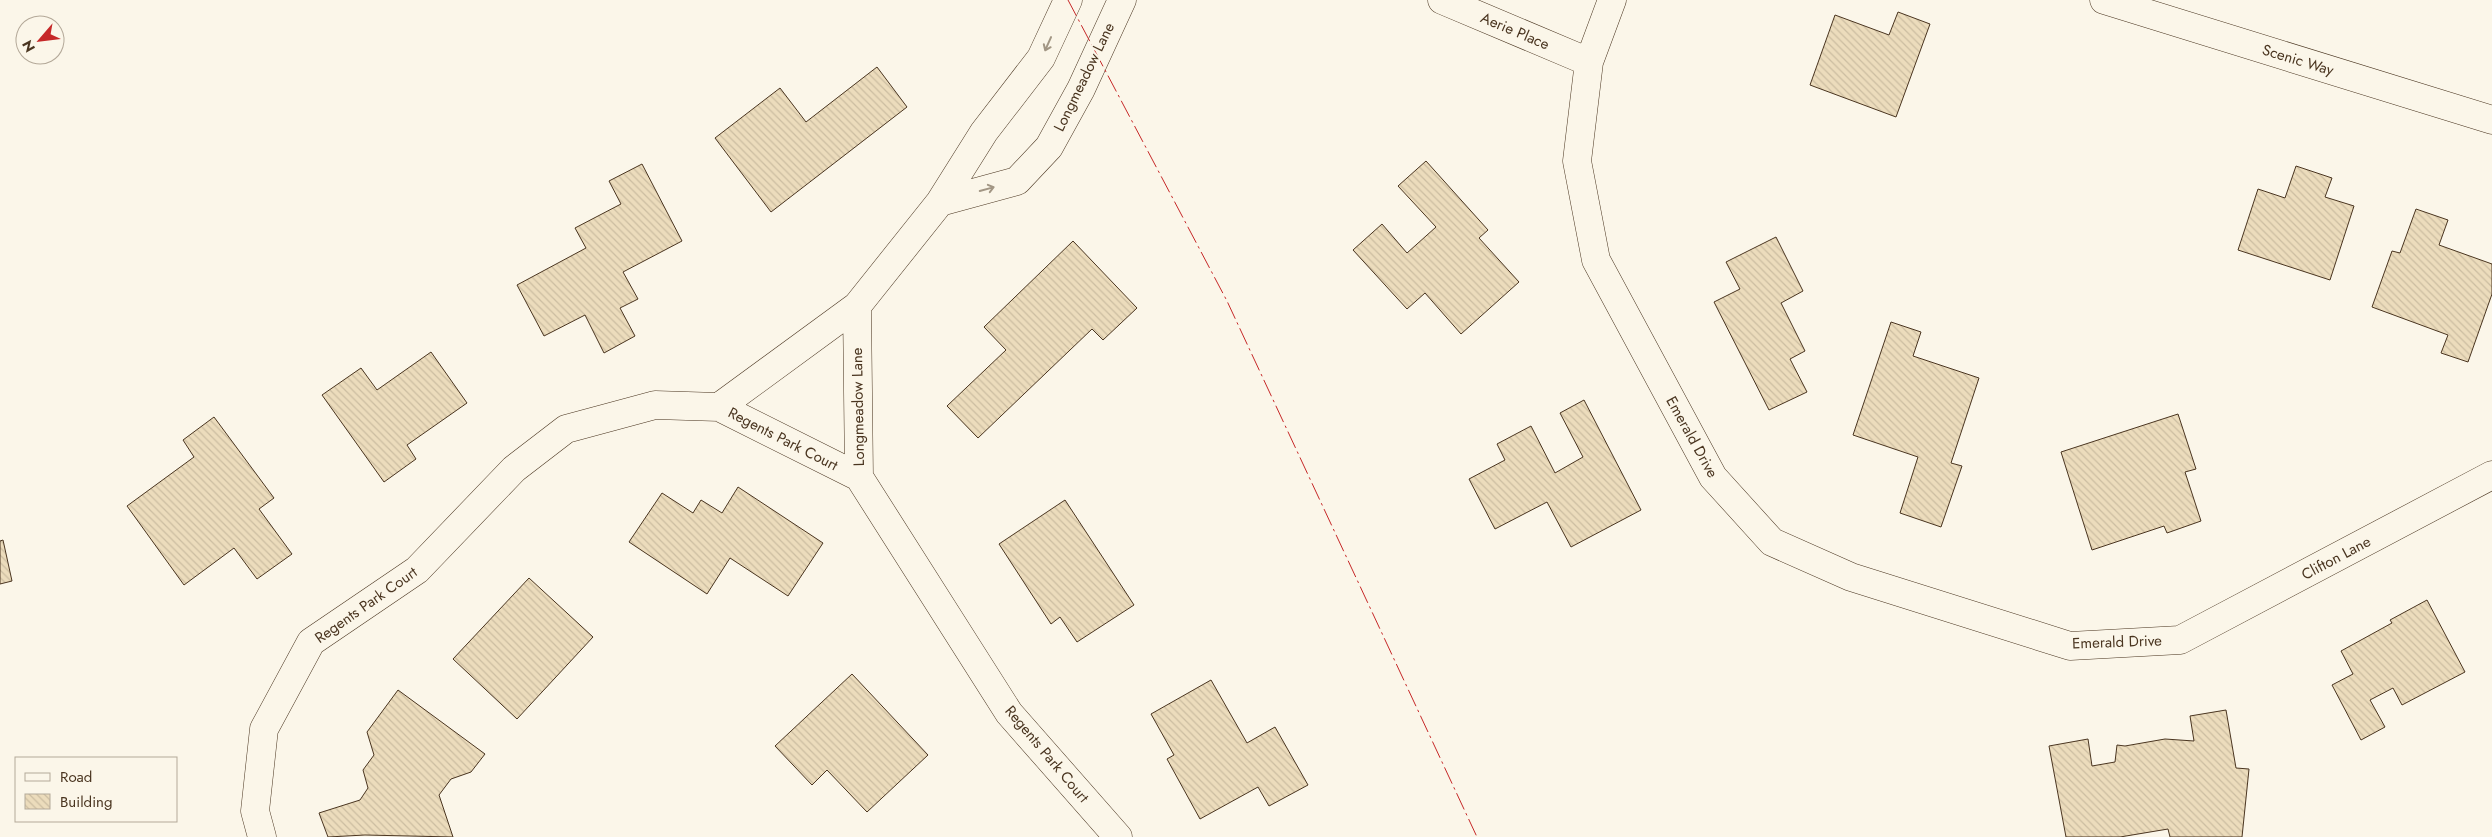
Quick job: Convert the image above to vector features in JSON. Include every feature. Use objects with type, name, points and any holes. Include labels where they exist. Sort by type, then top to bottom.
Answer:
[{"type":"street","points":[[719,407],[857,306],[940,202],[984,132],[1041,58],[1068,0]]},
{"type":"street","name":"Longmeadow Lane","points":[[940,202],[1017,181],[1049,147],[1081,89],[1122,0]]},
{"type":"street","name":"Aerie Place","points":[[1442,0],[1588,62]]},
{"type":"street","name":"Emerald Drive","points":[[1612,0],[1588,62],[1577,161],[1596,260],[1713,477],[1772,542],[1851,577],[2070,646],[2180,640]]},
{"type":"street","name":"Scenic Way","points":[[2104,0],[2492,120]]},
{"type":"street","name":"Longmeadow Lane","points":[[857,306],[860,477]]},
{"type":"street","name":"Regents Park Court","points":[[262,837],[255,811],[264,729],[311,642],[417,570],[514,469],[566,430],[655,405],[719,407],[860,477],[1009,713],[1118,837]]},
{"type":"street","name":"Clifton Lane","points":[[2180,640],[2492,475]]},
{"type":"building","points":[[1898,12],[1930,24],[1896,117],[1810,85],[1835,15],[1889,35]]},
{"type":"building","points":[[877,67],[907,107],[771,212],[715,138],[780,88],[806,122]]},
{"type":"building","points":[[1426,161],[1488,230],[1479,238],[1519,282],[1461,334],[1425,293],[1407,309],[1353,250],[1382,224],[1407,253],[1436,227],[1398,186]]},
{"type":"building","points":[[642,164],[682,241],[623,272],[638,299],[620,308],[635,336],[604,353],[585,315],[544,336],[517,285],[586,248],[575,228],[621,204],[609,181]]},
{"type":"building","points":[[2296,166],[2332,178],[2325,197],[2354,206],[2330,280],[2238,250],[2258,189],[2285,198]]},
{"type":"building","points":[[2416,209],[2448,220],[2439,245],[2492,264],[2492,294],[2468,362],[2441,353],[2448,335],[2372,307],[2392,251],[2400,253]]},
{"type":"building","points":[[1776,237],[1803,291],[1781,303],[1805,351],[1790,359],[1807,392],[1769,410],[1714,302],[1740,289],[1726,262]]},
{"type":"building","points":[[1073,241],[1137,308],[1103,340],[1092,329],[978,438],[947,406],[1006,350],[984,327]]},
{"type":"building","points":[[1891,322],[1921,332],[1913,356],[1979,378],[1951,463],[1962,466],[1941,527],[1900,513],[1918,457],[1853,435]]},
{"type":"building","points":[[431,352],[467,403],[407,445],[416,459],[384,482],[322,395],[361,368],[377,390]]},
{"type":"building","points":[[1584,400],[1641,510],[1571,547],[1547,502],[1495,529],[1469,479],[1505,460],[1497,444],[1531,426],[1555,473],[1583,457],[1560,413]]},
{"type":"building","points":[[2178,414],[2196,469],[2185,472],[2201,521],[2167,533],[2164,526],[2092,550],[2061,452]]},
{"type":"building","points":[[214,417],[274,498],[259,509],[292,554],[257,579],[234,548],[184,585],[127,506],[194,457],[183,440]]},
{"type":"building","points":[[738,487],[823,543],[788,596],[730,558],[707,594],[629,542],[662,493],[693,513],[701,500],[722,513]]},
{"type":"building","points":[[1065,500],[1134,605],[1077,642],[1060,617],[1051,624],[999,544]]},
{"type":"building","points":[[3,540],[12,581],[0,584],[0,541]]},
{"type":"building","points":[[529,578],[593,637],[517,719],[453,659]]},
{"type":"building","points":[[2427,600],[2465,672],[2402,705],[2393,688],[2370,700],[2385,727],[2361,740],[2332,685],[2353,674],[2341,651],[2392,623],[2390,620]]},
{"type":"building","points":[[852,674],[928,755],[867,812],[827,770],[812,785],[775,746]]},
{"type":"building","points":[[1211,680],[1247,743],[1275,727],[1308,785],[1269,806],[1258,787],[1200,819],[1167,759],[1174,755],[1151,714]]},
{"type":"building","points":[[398,690],[485,754],[471,772],[451,779],[439,795],[453,837],[365,835],[328,837],[319,813],[360,800],[368,788],[363,770],[374,755],[367,732]]},
{"type":"building","points":[[2226,710],[2236,768],[2249,769],[2242,837],[2170,837],[2168,829],[2120,837],[2066,837],[2049,746],[2088,739],[2092,766],[2115,762],[2117,745],[2125,746],[2165,739],[2194,741],[2190,716]]},
{"type":"power","points":[[1068,0],[1227,301],[1477,837]]}]
